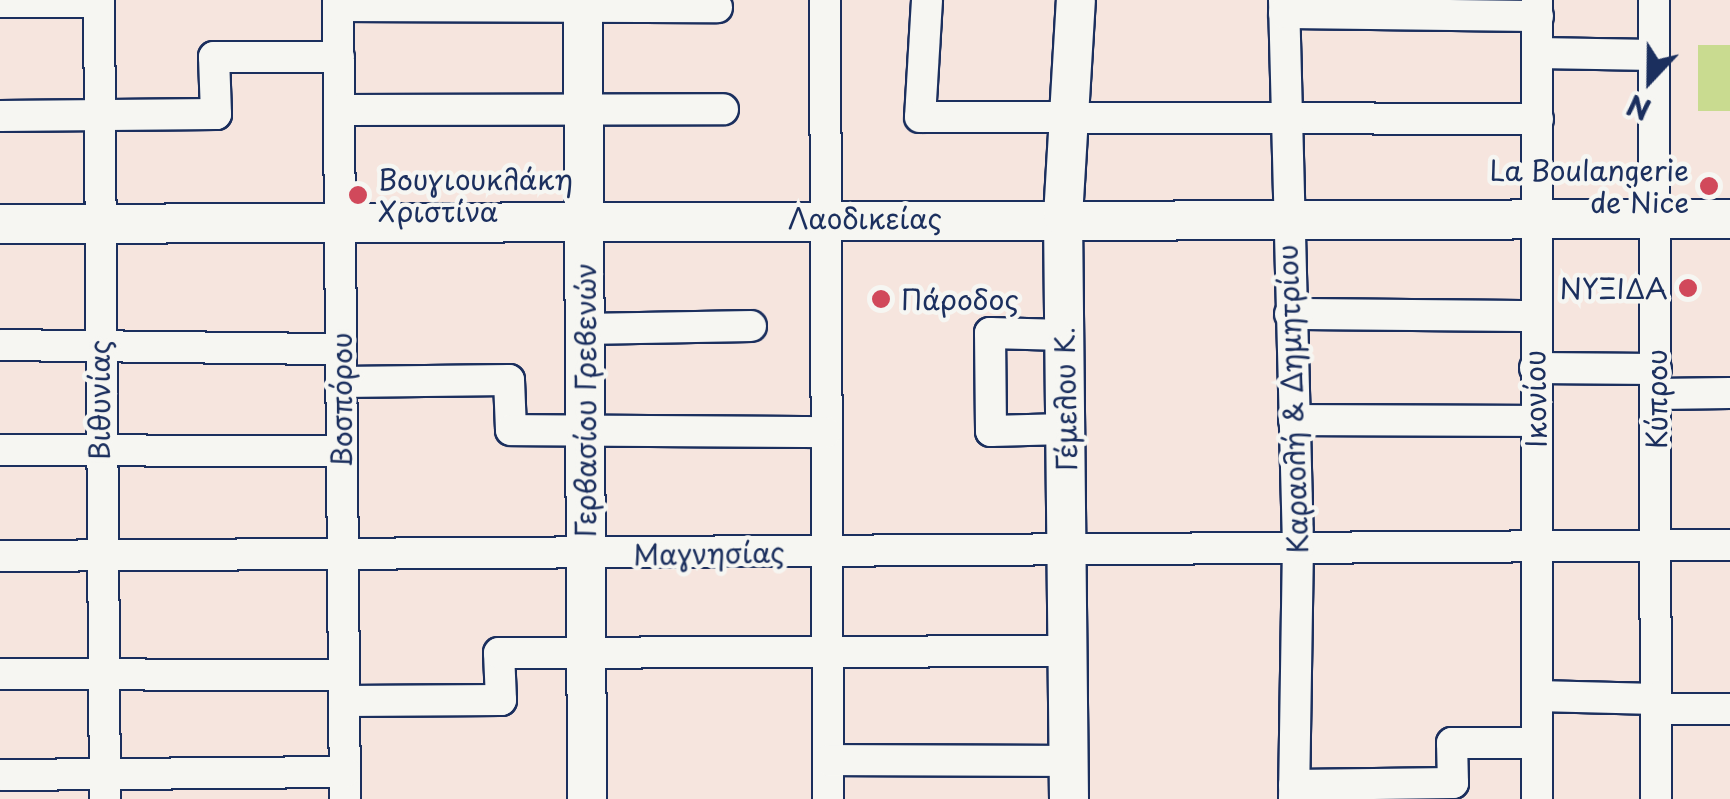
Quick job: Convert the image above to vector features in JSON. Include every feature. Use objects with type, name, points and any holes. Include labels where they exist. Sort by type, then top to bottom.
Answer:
[{"type":"main road","name":"Γέμελου Κ.","points":[[1069,799],[1063,217],[1076,0]]},
{"type":"main road","name":"Γερβασίου Γρεβενών","points":[[583,4],[587,799]]},
{"type":"main road","name":"Λαοδικείας","points":[[0,224],[1063,217],[1730,219]]},
{"type":"street","points":[[824,0],[828,799]]},
{"type":"street","points":[[927,0],[920,117],[1538,119]]},
{"type":"street","name":"Κύπρου","points":[[1654,0],[1656,799]]},
{"type":"street","points":[[0,2],[99,1]]},
{"type":"street","name":"Βιθυνίας","points":[[99,1],[100,556],[105,786]]},
{"type":"street","points":[[338,3],[717,7]]},
{"type":"street","name":"Βοσπόρου","points":[[338,3],[345,786]]},
{"type":"street","points":[[1284,6],[1538,8]]},
{"type":"street","name":"Καραολή & Δημητρίου","points":[[1284,6],[1298,544],[1294,792]]},
{"type":"street","name":"Ικονίου","points":[[1537,799],[1533,218],[1538,8]]},
{"type":"street","points":[[1538,52],[1654,55]]},
{"type":"street","points":[[0,116],[216,114],[214,57],[339,57]]},
{"type":"street","points":[[339,110],[722,109]]},
{"type":"street","points":[[1290,314],[1534,316]]},
{"type":"street","points":[[584,329],[752,326]]},
{"type":"street","points":[[1064,334],[990,334],[992,430],[1065,429]]},
{"type":"street","points":[[0,345],[341,349]]},
{"type":"street","points":[[1535,368],[1730,393]]},
{"type":"street","points":[[342,382],[509,380],[512,430],[826,432]]},
{"type":"street","points":[[1294,420],[1536,421]]},
{"type":"street","points":[[0,450],[342,451]]},
{"type":"street","name":"Μαγνησίας","points":[[0,556],[586,555],[1298,544],[1730,545]]},
{"type":"street","points":[[0,674],[102,673],[500,700],[500,653],[1067,651]]},
{"type":"street","points":[[1537,696],[1730,709]]},
{"type":"street","points":[[1294,792],[1453,783],[1452,743],[1537,743]]},
{"type":"street","points":[[828,760],[1068,761]]},
{"type":"street","points":[[0,775],[105,786],[345,786]]},
{"type":"green space","points":[[1698,45],[1730,45],[1730,111],[1698,111]]},
{"type":"place","name":"La Boulangerie de Nice","points":[[1709,186]]},
{"type":"place","name":"Βουγιουκλάκη Χριστίνα","points":[[358,195]]},
{"type":"place","name":"ΝΥΞΙΔΑ","points":[[1688,288]]},
{"type":"place","name":"Πάροδος","points":[[881,299]]}]
